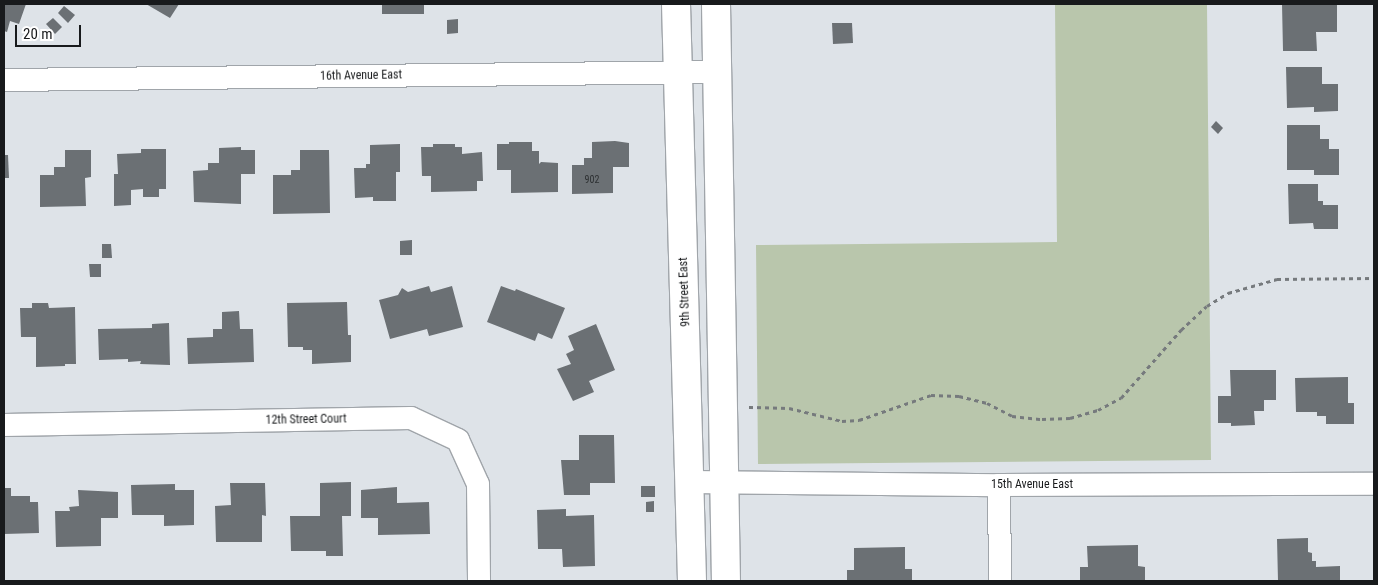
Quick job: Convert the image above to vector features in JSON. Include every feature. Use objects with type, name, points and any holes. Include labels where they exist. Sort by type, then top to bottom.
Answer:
[{"type":"main road","name":"9th Street East","points":[[676,4],[692,581]]},
{"type":"main road","points":[[716,4],[726,581]]},
{"type":"street","name":"16th Avenue East","points":[[4,80],[718,72]]},
{"type":"street","name":"12th Street Court","points":[[4,425],[411,418],[458,440],[478,484],[479,581]]},
{"type":"street","name":"15th Avenue East","points":[[690,482],[723,484],[999,485],[1374,484]]},
{"type":"street","points":[[999,485],[1000,581]]},
{"type":"path","points":[[749,407],[789,408],[842,421],[859,420],[932,395],[959,396],[987,403],[1012,416],[1042,419],[1070,418],[1098,410],[1121,398],[1181,330],[1207,306],[1228,293],[1277,279],[1374,278]]},
{"type":"green space","points":[[1055,4],[1207,4],[1211,460],[758,464],[756,245],[1057,242]]},
{"type":"building","points":[[4,4],[26,4],[19,24],[10,21],[7,32],[4,31]]},
{"type":"building","points":[[146,4],[179,4],[170,18]]},
{"type":"building","points":[[382,4],[424,4],[424,14],[382,14]]},
{"type":"building","points":[[1282,4],[1337,4],[1337,32],[1316,32],[1317,51],[1283,51]]},
{"type":"building","points":[[64,6],[75,15],[68,23],[58,13]]},
{"type":"building","points":[[53,18],[62,27],[55,34],[46,24]]},
{"type":"building","points":[[458,19],[458,33],[447,34],[447,20]]},
{"type":"building","points":[[832,23],[852,23],[853,43],[833,44]]},
{"type":"building","points":[[1286,67],[1322,67],[1322,84],[1338,84],[1338,111],[1314,112],[1314,107],[1287,108]]},
{"type":"building","points":[[1216,121],[1223,128],[1218,134],[1211,127]]},
{"type":"building","points":[[1287,125],[1320,125],[1320,139],[1329,139],[1329,149],[1339,149],[1339,175],[1314,175],[1314,170],[1287,170]]},
{"type":"building","points":[[615,141],[629,143],[629,167],[613,167],[613,193],[572,194],[572,165],[584,165],[584,158],[592,158],[592,142]]},
{"type":"building","points":[[509,142],[532,142],[532,151],[539,151],[539,164],[541,162],[558,163],[558,192],[511,193],[511,170],[497,170],[497,144],[509,144]]},
{"type":"building","points":[[400,144],[400,172],[396,172],[396,201],[373,201],[373,197],[355,198],[354,168],[366,168],[366,164],[370,164],[370,145]]},
{"type":"building","points":[[433,144],[455,144],[455,147],[462,147],[462,154],[482,152],[483,181],[477,181],[477,191],[431,192],[431,176],[422,176],[421,147],[433,147]]},
{"type":"building","points":[[241,147],[241,150],[255,150],[255,174],[241,174],[241,204],[194,202],[193,171],[208,170],[208,163],[219,163],[219,148]]},
{"type":"building","points":[[141,149],[166,149],[166,189],[159,189],[159,197],[143,197],[143,189],[131,190],[131,205],[114,206],[114,174],[118,174],[117,154],[141,153]]},
{"type":"building","points":[[65,150],[91,150],[91,177],[85,178],[86,206],[40,207],[40,175],[54,175],[54,167],[65,167]]},
{"type":"building","points":[[300,150],[329,150],[330,213],[273,214],[273,175],[291,175],[291,170],[300,170]]},
{"type":"building","points":[[4,155],[8,155],[9,178],[4,178]]},
{"type":"building","points":[[1288,184],[1318,184],[1318,201],[1323,201],[1323,205],[1338,205],[1338,229],[1314,229],[1313,223],[1289,224]]},
{"type":"building","points":[[412,240],[412,255],[400,255],[400,241]]},
{"type":"building","points":[[102,244],[111,244],[112,258],[102,258]]},
{"type":"building","points":[[89,264],[101,264],[101,277],[90,277]]},
{"type":"building","points":[[429,286],[431,292],[452,286],[463,327],[429,336],[427,329],[390,339],[379,300],[398,295],[402,288],[408,292]]},
{"type":"building","points":[[501,286],[515,291],[516,289],[565,308],[552,339],[538,333],[535,341],[487,322]]},
{"type":"building","points":[[347,302],[348,335],[351,335],[351,362],[312,364],[312,350],[303,350],[303,347],[288,347],[287,303]]},
{"type":"building","points":[[32,303],[48,303],[49,308],[75,307],[76,364],[36,367],[36,337],[21,337],[20,308],[32,308]]},
{"type":"building","points":[[239,311],[240,329],[253,329],[254,362],[188,364],[187,338],[213,337],[213,329],[222,329],[222,312]]},
{"type":"building","points":[[169,323],[170,365],[140,364],[141,361],[128,362],[128,359],[99,360],[98,329],[152,328],[152,324]]},
{"type":"building","points":[[596,324],[615,370],[589,381],[594,392],[573,401],[557,369],[571,364],[566,354],[574,350],[568,336]]},
{"type":"building","points":[[1230,370],[1276,370],[1276,400],[1264,400],[1264,411],[1254,411],[1255,425],[1231,426],[1231,423],[1218,423],[1218,396],[1231,396]]},
{"type":"building","points":[[1348,377],[1348,403],[1354,403],[1354,424],[1326,424],[1326,416],[1317,416],[1317,412],[1296,412],[1295,378]]},
{"type":"building","points":[[579,435],[614,435],[615,483],[590,483],[590,495],[564,495],[561,460],[579,460]]},
{"type":"building","points":[[351,482],[351,516],[342,516],[343,556],[326,556],[326,551],[291,551],[290,516],[320,516],[320,483]]},
{"type":"building","points":[[230,483],[265,483],[266,516],[262,515],[262,542],[216,542],[215,506],[231,505]]},
{"type":"building","points":[[175,484],[175,490],[194,490],[194,525],[164,526],[164,515],[132,515],[131,485]]},
{"type":"building","points":[[641,486],[655,486],[655,497],[641,497]]},
{"type":"building","points":[[397,487],[397,503],[429,502],[430,534],[378,535],[378,518],[361,518],[361,490]]},
{"type":"building","points":[[4,488],[11,488],[11,496],[30,496],[30,502],[38,502],[39,533],[4,534]]},
{"type":"building","points":[[78,490],[118,492],[118,518],[101,518],[101,546],[56,547],[55,511],[70,511],[69,507],[79,506]]},
{"type":"building","points":[[654,501],[654,512],[646,512],[646,502]]},
{"type":"building","points":[[566,509],[566,516],[594,515],[595,566],[563,567],[562,549],[538,549],[537,510]]},
{"type":"building","points":[[1308,538],[1308,552],[1312,553],[1312,561],[1316,561],[1316,567],[1340,566],[1340,581],[1278,581],[1277,539]]},
{"type":"building","points":[[1138,545],[1138,566],[1145,567],[1145,581],[1080,581],[1080,567],[1088,567],[1087,546]]},
{"type":"building","points":[[905,547],[905,569],[912,569],[912,581],[847,581],[847,570],[854,570],[854,548]]}]
